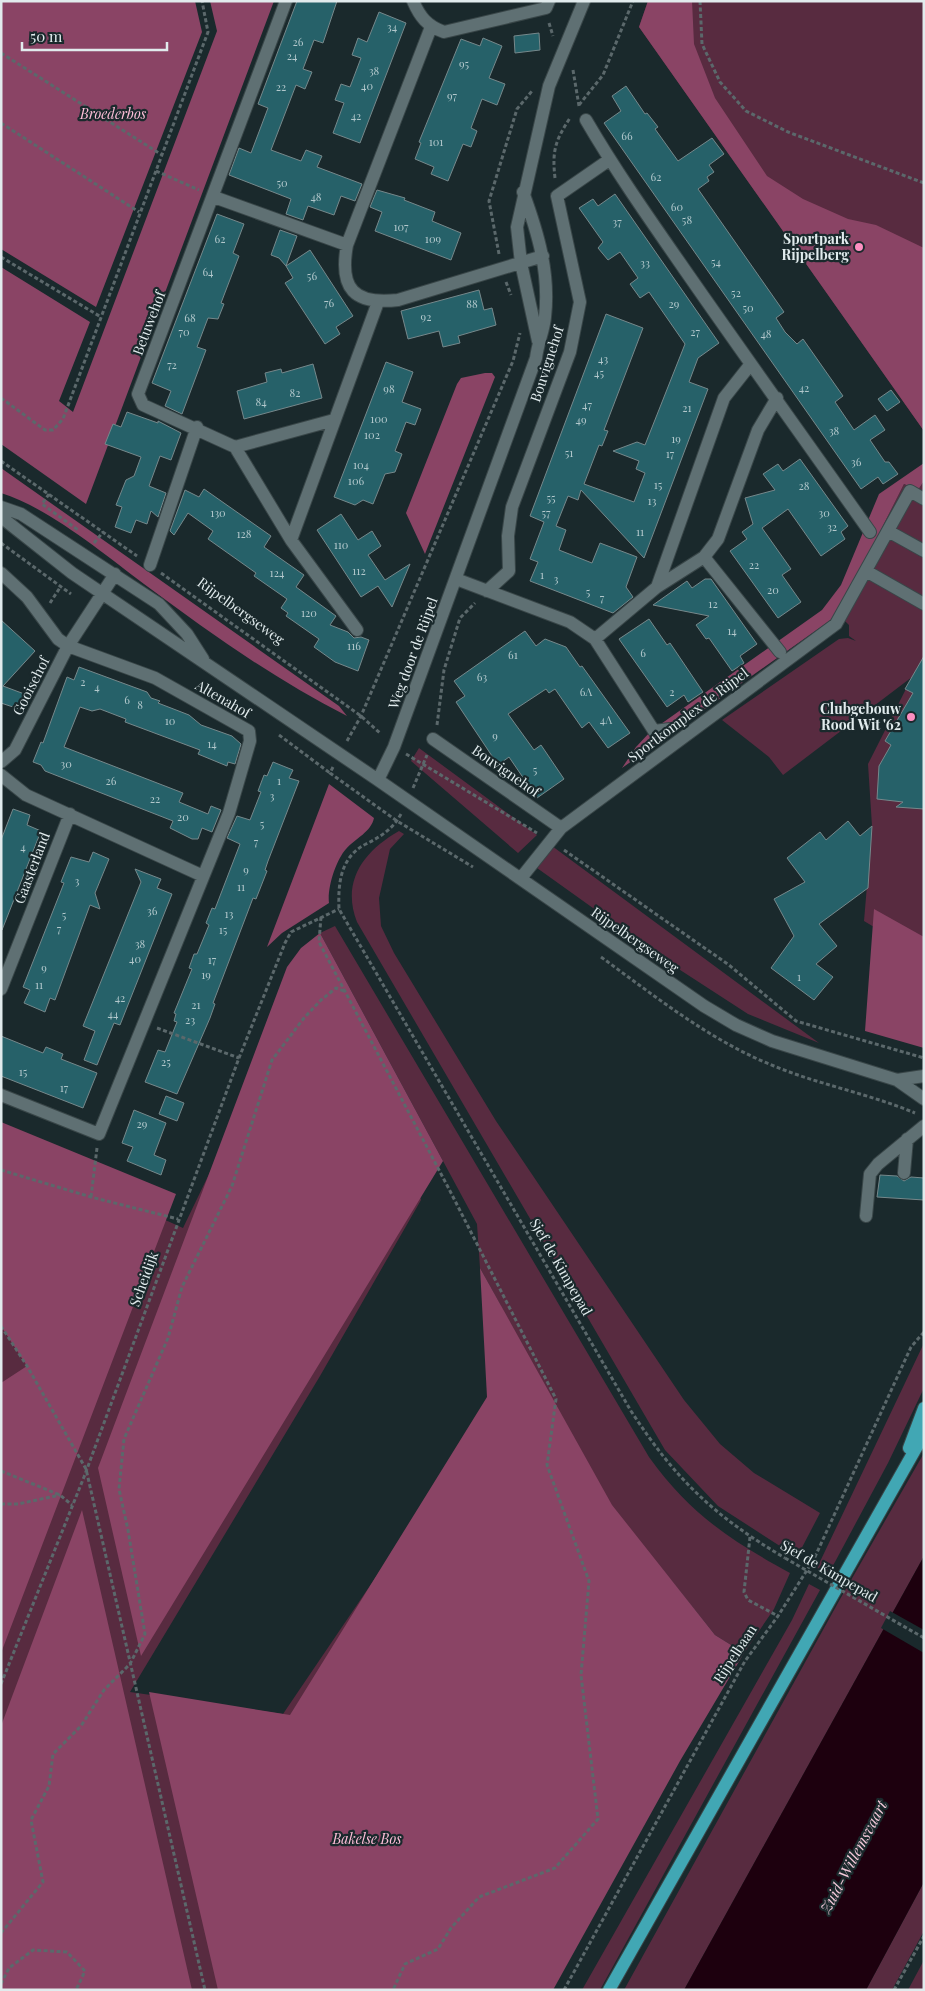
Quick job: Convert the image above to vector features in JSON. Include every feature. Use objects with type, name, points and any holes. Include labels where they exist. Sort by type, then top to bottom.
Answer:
[{"type":"main road","points":[[899,1474],[924,1408]]},
{"type":"main road","points":[[609,1990],[899,1474],[924,1434]]},
{"type":"street","name":"Betuwehof","points":[[235,446],[143,405],[138,394],[286,1]]},
{"type":"street","points":[[413,1],[420,15],[431,27],[444,32],[546,8],[549,1]]},
{"type":"street","name":"Weg door de Rijpel","points":[[538,341],[521,263],[517,227],[523,192],[554,74],[584,1]]},
{"type":"street","points":[[431,27],[347,245],[344,265],[346,282],[361,298],[378,302],[398,300],[503,270],[543,256]]},
{"type":"street","points":[[586,120],[609,160],[750,365],[777,398],[870,532]]},
{"type":"street","points":[[557,196],[609,160]]},
{"type":"street","name":"Weg door de Rijpel","points":[[378,780],[394,747],[521,404],[536,358],[538,341],[545,318],[546,280],[543,256],[523,192]]},
{"type":"street","points":[[214,196],[347,245]]},
{"type":"street","name":"Bouvignehof","points":[[487,591],[509,571],[508,536],[512,507],[570,352],[580,302],[557,196]]},
{"type":"street","points":[[291,540],[378,302]]},
{"type":"street","points":[[657,587],[724,398],[750,365]]},
{"type":"street","points":[[596,639],[657,587],[704,557],[718,539],[758,430],[777,398]]},
{"type":"street","points":[[334,420],[235,446],[291,540],[357,630]]},
{"type":"street","points":[[150,565],[197,428]]},
{"type":"street","name":"Sportkomplex de Rijpel","points":[[521,878],[562,828],[836,624],[910,491],[924,499]]},
{"type":"street","points":[[1,507],[21,514],[159,604],[187,634],[207,665]]},
{"type":"street","points":[[1,517],[72,573],[378,780]]},
{"type":"street","points":[[888,531],[924,552]]},
{"type":"street","points":[[704,557],[780,652]]},
{"type":"street","points":[[866,571],[924,604]]},
{"type":"street","points":[[1,573],[26,597],[58,640],[68,646]]},
{"type":"street","name":"Gooisehof","points":[[1,762],[15,750],[68,646],[115,574]]},
{"type":"street","points":[[456,579],[570,622],[596,639],[654,730],[670,729]]},
{"type":"street","name":"Altenahof","points":[[68,646],[155,678],[249,731],[250,741],[228,813],[99,1134]]},
{"type":"street","name":"Bouvignehof","points":[[432,739],[562,828]]},
{"type":"street","points":[[1,776],[26,795],[203,876]]},
{"type":"street","name":"Rijpelbergseweg","points":[[378,780],[704,1006],[736,1025],[772,1041],[897,1080],[924,1099]]},
{"type":"street","name":"Gaasterland","points":[[1,989],[70,814]]},
{"type":"street","name":"Rijpelbergseweg","points":[[897,1080],[924,1076]]},
{"type":"street","points":[[1,1095],[99,1134]]},
{"type":"street","points":[[866,1216],[870,1174],[878,1164],[924,1126]]},
{"type":"street","points":[[904,1172],[907,1139]]},
{"type":"path","points":[[1,398],[45,430],[53,430],[63,420],[208,32],[202,1]]},
{"type":"path","points":[[557,196],[553,164],[556,138],[603,75],[633,1]]},
{"type":"path","points":[[700,1],[702,44],[720,82],[746,111],[788,132],[924,183]]},
{"type":"path","points":[[1,53],[162,155]]},
{"type":"path","points":[[514,299],[509,292],[493,234],[489,201],[517,109],[537,84],[554,74]]},
{"type":"path","points":[[1,124],[140,212]]},
{"type":"path","points":[[156,171],[214,196]]},
{"type":"path","points":[[1,257],[101,317]]},
{"type":"path","name":"Weg door de Rijpel","points":[[362,716],[513,361],[520,332]]},
{"type":"path","name":"Rijpelbergseweg","points":[[1,461],[362,716]]},
{"type":"path","points":[[49,494],[42,504],[80,531]]},
{"type":"path","points":[[88,537],[95,542],[104,532]]},
{"type":"path","points":[[487,591],[460,618],[444,670],[437,724],[424,764],[551,841],[729,965],[796,1021],[924,1058]]},
{"type":"path","name":"Sjef de Kimpepad","points":[[397,821],[380,838],[364,845],[352,854],[342,870],[338,885],[339,909],[626,1403],[657,1451],[697,1496],[750,1538],[924,1638]]},
{"type":"path","name":"Scheidijk","points":[[1,1684],[86,1470],[239,1058],[291,932],[339,909]]},
{"type":"path","points":[[321,917],[319,942],[449,1189],[556,1399],[547,1465],[589,1581],[581,1676],[598,1819],[555,1868],[479,1897],[451,1928],[438,1949],[405,1964],[393,1990]]},
{"type":"path","points":[[1,1933],[43,1882],[31,1820],[49,1786],[53,1754],[81,1726],[104,1690],[130,1664],[145,1634],[128,1530],[119,1489],[124,1439],[168,1338],[182,1287],[232,1186],[272,1060],[304,1018],[321,1000],[336,988],[344,991]]},
{"type":"path","points":[[144,1023],[239,1058]]},
{"type":"path","points":[[91,1197],[99,1134]]},
{"type":"path","points":[[1,1170],[91,1197],[178,1219]]},
{"type":"path","points":[[1,1326],[27,1366],[86,1470],[205,1990]]},
{"type":"path","name":"Rijpelbaan","points":[[564,1990],[745,1661],[778,1616],[814,1559],[911,1348],[924,1332]]},
{"type":"path","points":[[1,1471],[60,1495],[72,1505]]},
{"type":"path","points":[[1,1504],[18,1504],[60,1495]]},
{"type":"path","points":[[750,1538],[744,1592],[748,1600],[778,1616]]},
{"type":"path","points":[[894,1990],[924,1936]]},
{"type":"path","points":[[1,1984],[9,1968],[33,1950],[67,1952],[85,1971],[76,1990]]},
{"type":"green space","name":"Broederbos","points":[[1,1],[195,1],[202,32],[96,307],[1,249]]},
{"type":"green space","points":[[210,1],[274,1],[86,504],[1,444],[1,267],[90,322],[59,401],[73,412],[217,31]]},
{"type":"green space","name":"Sportpark Rijpelberg","points":[[648,1],[924,1],[924,431],[639,27]]},
{"type":"green space","points":[[648,1],[692,1],[694,44],[715,98],[767,176],[803,199],[848,219],[876,225],[924,248],[924,431],[639,27]]},
{"type":"green space","points":[[492,373],[495,377],[425,554],[406,513],[457,384],[461,378]]},
{"type":"green space","points":[[924,463],[924,481],[918,490],[904,484],[844,603],[832,619],[622,768],[636,747],[651,731],[822,610],[841,585],[879,494]]},
{"type":"green space","points":[[1,468],[339,706],[347,716],[268,671],[193,620],[57,520],[38,509],[1,493]]},
{"type":"green space","points":[[924,481],[924,957],[864,921],[872,826],[868,764],[912,677],[783,775],[769,757],[722,720],[839,639],[848,638],[856,641],[849,636],[849,625],[838,614],[904,484],[918,490]]},
{"type":"green space","points":[[419,748],[537,835],[518,853],[411,761]]},
{"type":"green space","points":[[329,784],[374,818],[370,827],[342,854],[331,882],[329,903],[282,933],[267,947]]},
{"type":"green space","points":[[399,831],[404,834],[390,849],[379,898],[381,926],[394,953],[496,1121],[684,1400],[720,1444],[754,1473],[820,1513],[797,1557],[718,1506],[665,1450],[357,922],[352,893],[354,880],[359,869],[375,848]]},
{"type":"green space","points":[[552,846],[819,1043],[748,1014],[674,966],[537,868]]},
{"type":"green space","points":[[874,909],[924,937],[924,1048],[865,1031]]},
{"type":"green space","name":"Bakelse Bos","points":[[335,926],[649,1457],[680,1495],[712,1524],[748,1549],[790,1573],[774,1609],[744,1653],[715,1635],[671,1580],[458,1990],[1,1990],[1,1146],[183,1228],[303,979],[403,1133],[421,1200],[320,1376],[130,1692],[283,1714],[487,1413],[501,1306],[480,1268],[477,1224],[320,933]]},
{"type":"green space","points":[[320,933],[443,1161],[141,1656],[98,1468],[287,967],[301,948]]},
{"type":"green space","points":[[1,1122],[176,1194],[1,1653],[1,1383],[27,1366],[1,1326]]},
{"type":"green space","points":[[480,1268],[612,1505],[715,1635],[744,1653],[680,1761],[553,1990],[218,1990],[149,1692],[290,1715],[487,1397]]},
{"type":"green space","points":[[924,1343],[924,1388],[888,1463],[828,1575],[817,1568]]},
{"type":"green space","points":[[924,1453],[924,1556],[684,1990],[624,1990],[839,1601]]},
{"type":"green space","points":[[82,1510],[192,1990],[1,1990],[1,1726]]},
{"type":"green space","points":[[809,1584],[820,1590],[600,1990],[582,1990],[792,1620]]},
{"type":"green space","points":[[924,1882],[924,1931],[892,1990],[866,1990]]},
{"type":"green space","points":[[924,1960],[924,1990],[908,1990]]},
{"type":"water","name":"Zuid-Willemsvaart","points":[[924,1556],[924,1882],[866,1990],[684,1990]]},
{"type":"pier","points":[[890,1611],[924,1630],[924,1653],[881,1628]]},
{"type":"building","points":[[297,1],[337,1],[323,43],[314,40],[303,69],[312,72],[305,89],[296,85],[271,150],[301,161],[306,150],[322,156],[317,167],[362,184],[355,201],[341,196],[334,215],[308,206],[303,220],[286,214],[291,199],[229,175],[239,148],[251,153],[268,108],[258,104]]},
{"type":"building","points":[[379,12],[406,23],[360,143],[333,133],[344,103],[335,100],[341,84],[350,87],[361,58],[352,55],[358,38],[367,42]]},
{"type":"building","points":[[539,33],[540,50],[515,53],[514,36]]},
{"type":"building","points":[[483,38],[502,46],[489,78],[505,84],[497,105],[482,99],[471,128],[477,131],[471,147],[463,144],[448,181],[431,174],[434,167],[415,159],[421,143],[419,142],[461,39],[480,46]]},
{"type":"building","points":[[626,86],[645,114],[647,113],[658,127],[655,129],[678,161],[712,138],[724,154],[709,165],[714,172],[707,177],[709,181],[698,189],[784,312],[776,318],[785,332],[797,344],[803,339],[843,396],[835,402],[854,430],[875,415],[885,430],[870,440],[885,462],[889,462],[898,474],[883,484],[878,477],[861,489],[604,123],[621,111],[612,96]]},
{"type":"building","points":[[377,190],[405,198],[404,200],[435,212],[432,221],[461,233],[451,260],[375,231],[382,212],[370,207]]},
{"type":"building","points":[[615,194],[719,343],[698,358],[689,382],[708,389],[644,558],[581,490],[578,500],[568,496],[556,526],[566,530],[559,550],[592,563],[600,543],[637,557],[626,587],[633,597],[613,613],[530,581],[538,562],[530,559],[544,522],[530,516],[606,314],[643,328],[604,430],[608,431],[602,446],[599,445],[584,484],[634,502],[645,473],[636,469],[639,461],[613,451],[637,442],[645,445],[685,344],[649,292],[640,298],[630,284],[638,278],[620,252],[608,260],[598,248],[603,242],[579,208],[593,199],[598,206]]},
{"type":"building","points":[[217,214],[244,224],[233,253],[239,256],[221,303],[224,304],[218,319],[208,318],[197,347],[206,350],[182,414],[165,406],[171,391],[152,383]]},
{"type":"building","points":[[280,230],[297,236],[286,266],[279,258],[271,255]]},
{"type":"building","points":[[310,250],[353,316],[336,327],[340,334],[325,344],[285,283],[293,278],[286,266]]},
{"type":"building","points":[[479,290],[484,310],[492,308],[496,325],[458,336],[460,343],[443,347],[439,331],[408,339],[401,311]]},
{"type":"building","points":[[386,362],[413,372],[402,402],[421,409],[415,425],[406,422],[395,451],[402,454],[395,472],[385,474],[373,504],[363,500],[355,505],[334,497]]},
{"type":"building","points":[[313,364],[322,398],[244,419],[237,391],[267,382],[265,373],[281,369],[282,373]]},
{"type":"building","points":[[891,390],[900,402],[887,411],[878,399]]},
{"type":"building","points":[[127,412],[158,423],[158,421],[181,433],[171,460],[160,456],[149,486],[166,493],[158,517],[151,511],[147,524],[136,520],[131,533],[115,527],[122,507],[116,505],[126,480],[134,476],[141,457],[105,444],[113,424],[121,427]]},
{"type":"building","points":[[800,459],[848,526],[841,532],[845,539],[821,556],[788,509],[762,528],[791,569],[782,575],[801,602],[778,618],[730,551],[747,539],[742,532],[753,524],[745,498],[775,490],[763,474],[778,464],[783,471]]},
{"type":"building","points":[[204,489],[271,536],[264,547],[304,575],[296,587],[336,616],[330,625],[348,632],[354,638],[361,637],[369,640],[358,671],[335,662],[314,647],[319,639],[286,616],[288,613],[281,608],[287,599],[254,576],[256,573],[208,539],[213,531],[188,513],[174,535],[170,531],[185,490],[199,497]]},
{"type":"building","points":[[341,514],[358,540],[372,531],[381,546],[368,555],[385,580],[410,564],[392,607],[378,586],[361,597],[317,530]]},
{"type":"building","points":[[705,579],[711,579],[757,644],[740,656],[744,663],[732,671],[709,638],[706,639],[696,625],[709,616],[653,605],[687,581],[692,588]]},
{"type":"building","points":[[649,619],[667,645],[670,643],[703,692],[688,702],[684,695],[667,707],[619,639]]},
{"type":"building","points":[[1,620],[35,651],[3,686],[27,695],[22,710],[1,703]]},
{"type":"building","points":[[525,631],[536,646],[545,639],[566,647],[630,733],[608,748],[589,722],[582,728],[555,689],[549,693],[546,689],[508,714],[534,750],[541,745],[564,779],[537,798],[509,757],[498,765],[456,702],[465,696],[454,681]]},
{"type":"building","name":"Clubgebouw Rood Wit '62","points":[[924,656],[924,809],[896,807],[903,802],[877,799],[879,766],[891,745],[885,741],[913,693],[905,689]]},
{"type":"building","points":[[79,667],[147,692],[151,698],[160,701],[158,703],[189,715],[201,725],[232,736],[241,744],[235,764],[228,762],[227,766],[198,754],[200,750],[125,722],[126,719],[100,709],[92,711],[80,707],[64,747],[183,793],[179,802],[208,814],[211,806],[221,810],[212,832],[202,828],[198,839],[192,839],[170,828],[173,821],[45,771],[41,765],[33,762],[41,742],[43,743],[67,677],[74,680]]},
{"type":"building","points":[[273,762],[293,770],[289,778],[299,781],[268,861],[265,870],[267,871],[256,899],[253,898],[213,1003],[215,1004],[210,1018],[177,1094],[145,1082],[158,1050],[165,1052],[177,1022],[174,1021],[176,1014],[174,1013],[192,969],[189,968],[209,925],[206,923],[212,908],[215,909],[240,844],[227,838],[237,816],[250,820],[261,792],[258,791],[264,775],[267,776]]},
{"type":"building","points":[[13,809],[30,815],[27,825],[41,831],[2,930],[1,840]]},
{"type":"building","points":[[848,821],[860,836],[872,826],[868,888],[819,924],[837,946],[816,964],[833,977],[814,1000],[771,968],[794,936],[774,899],[805,882],[787,858],[820,832],[826,840]]},
{"type":"building","points":[[93,852],[109,859],[95,893],[100,909],[90,905],[55,1000],[50,998],[45,1012],[24,1003],[30,990],[23,987],[64,883],[61,882],[71,857],[89,862]]},
{"type":"building","points":[[135,869],[161,879],[157,888],[172,894],[120,1025],[114,1023],[97,1065],[84,1060],[95,1031],[83,1026],[141,882]]},
{"type":"building","points":[[1,1036],[43,1053],[46,1047],[63,1054],[61,1059],[97,1073],[83,1108],[1,1076]]},
{"type":"building","points":[[166,1096],[184,1103],[177,1121],[159,1114]]},
{"type":"building","points":[[134,1110],[166,1123],[154,1155],[166,1160],[161,1175],[127,1161],[133,1147],[122,1143]]},
{"type":"building","points":[[880,1175],[897,1176],[904,1181],[911,1177],[924,1178],[924,1200],[877,1197]]},
{"type":"place","name":"Sportpark Rijpelberg","points":[[859,247]]},
{"type":"place","name":"Clubgebouw Rood Wit '62","points":[[911,717]]}]
